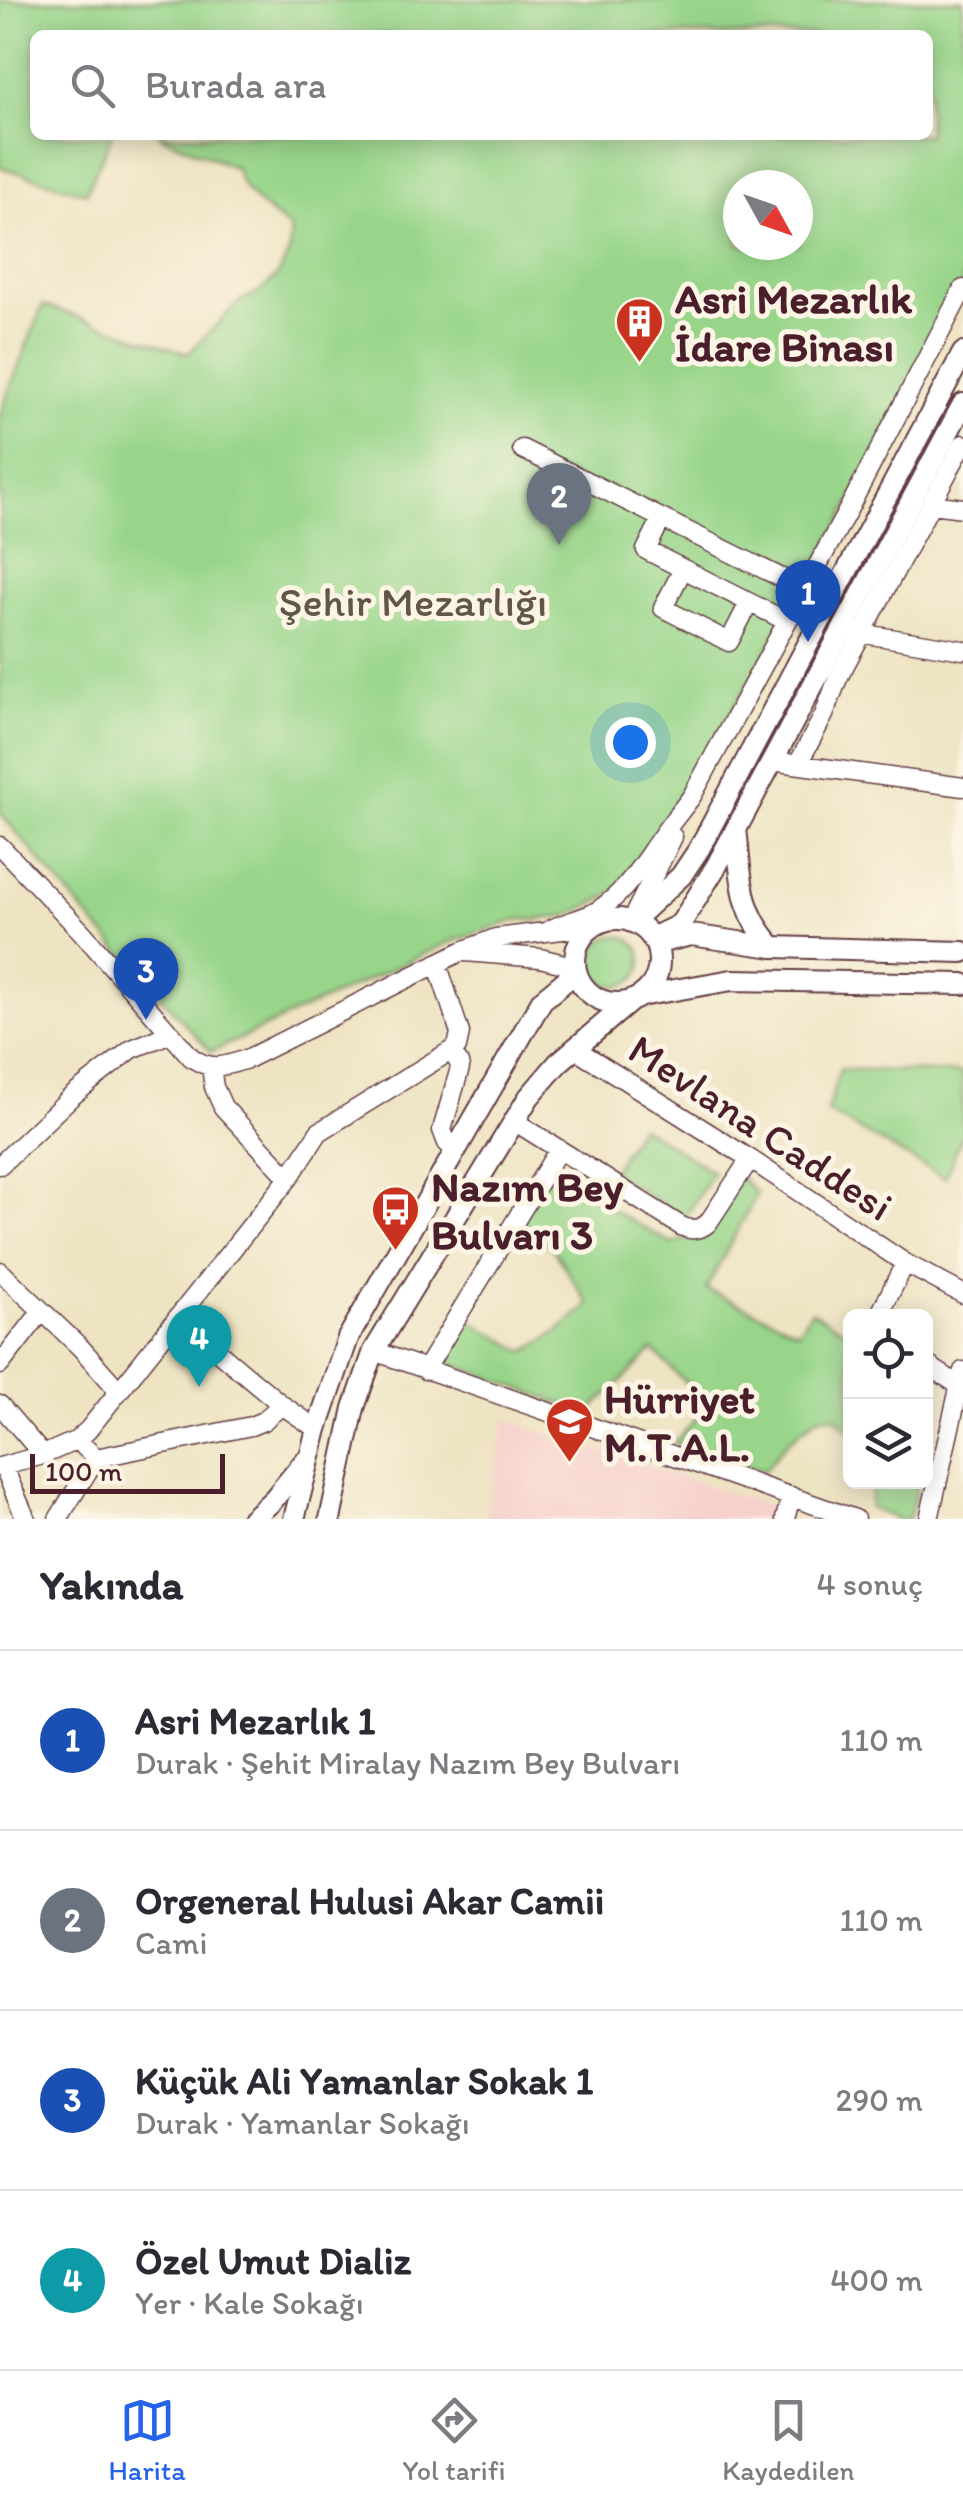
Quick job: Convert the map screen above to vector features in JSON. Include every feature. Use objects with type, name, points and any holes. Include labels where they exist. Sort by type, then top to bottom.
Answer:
[{"type":"main road","points":[[631,922],[681,876],[700,849],[963,353]]},
{"type":"main road","points":[[653,941],[688,914],[772,761],[852,632],[963,404]]},
{"type":"main road","points":[[736,828],[746,906],[774,947]]},
{"type":"main road","points":[[330,1519],[354,1408],[374,1351],[544,1078],[574,1048],[636,998],[650,987],[656,976],[658,956],[653,941],[641,927],[610,920],[595,926],[580,944],[576,969],[583,986],[600,1000],[616,1003],[636,998],[732,980],[963,984]]},
{"type":"main road","points":[[653,941],[690,935],[774,947],[963,952]]},
{"type":"main road","points":[[294,1519],[317,1430],[348,1338],[542,1000],[576,969]]},
{"type":"main road","points":[[252,1519],[312,1452]]},
{"type":"street","points":[[546,932],[592,913],[614,898],[639,871],[692,796],[850,508],[963,289]]},
{"type":"street","points":[[798,764],[852,632],[963,444]]},
{"type":"street","points":[[522,449],[804,589]]},
{"type":"street","points":[[931,504],[963,508]]},
{"type":"street","points":[[661,520],[646,550],[786,622]]},
{"type":"street","points":[[683,569],[663,608],[729,642],[749,602]]},
{"type":"street","points":[[852,632],[963,650]]},
{"type":"street","points":[[772,761],[963,787]]},
{"type":"street","points":[[631,922],[692,796]]},
{"type":"street","points":[[0,846],[191,1057],[211,1067],[222,1068],[247,1059],[437,963],[496,938],[595,926]]},
{"type":"street","points":[[460,952],[540,958],[576,969]]},
{"type":"street","points":[[26,1519],[2,1466],[43,1456],[77,1440],[88,1430],[289,1178],[324,1128],[452,1052],[460,1041],[460,1033],[437,963]]},
{"type":"street","points":[[0,1165],[72,1098],[132,1050],[171,1033]]},
{"type":"street","name":"Mevlana Caddesi","points":[[574,1048],[905,1263],[963,1294]]},
{"type":"street","points":[[452,1052],[460,1068],[442,1130],[455,1150]]},
{"type":"street","points":[[211,1067],[214,1088],[223,1107],[289,1178]]},
{"type":"street","points":[[514,1121],[692,1230],[708,1223],[750,1159]]},
{"type":"street","points":[[425,1370],[560,1150]]},
{"type":"street","points":[[883,1309],[905,1263]]},
{"type":"street","points":[[0,1271],[119,1391]]},
{"type":"street","points":[[0,1365],[42,1311]]},
{"type":"street","points":[[178,1318],[317,1430]]},
{"type":"street","points":[[374,1351],[855,1519]]},
{"type":"street","points":[[929,1519],[961,1378],[933,1367]]},
{"type":"street","points":[[0,1405],[43,1456]]},
{"type":"street","points":[[58,1519],[96,1458],[251,1426],[282,1405]]},
{"type":"street","points":[[77,1440],[96,1458]]},
{"type":"street","points":[[785,1519],[791,1496]]},
{"type":"shaded area","name":"Hürriyet M.T.A.L.","points":[[506,1420],[776,1508],[773,1519],[485,1519]]},
{"type":"green space","name":"Şehir Mezarlığı","points":[[0,0],[963,0],[963,287],[842,519],[634,882],[570,915],[520,919],[450,942],[211,1052],[0,813],[0,413],[43,305],[188,354],[240,301],[261,291],[278,275],[289,253],[291,229],[251,196],[236,168],[170,140],[933,140],[933,30],[30,30],[30,140],[110,140],[86,193],[0,167]]},
{"type":"green space","points":[[617,936],[635,943],[642,961],[635,979],[617,986],[599,979],[592,961],[599,943]]},
{"type":"green space","points":[[840,1069],[963,1073],[963,1133],[945,1178],[827,1112]]},
{"type":"green space","points":[[640,1126],[713,1172],[685,1218],[611,1172]]},
{"type":"green space","points":[[542,1170],[672,1244],[698,1234],[738,1175],[757,1194],[706,1289],[798,1331],[811,1311],[843,1330],[843,1424],[834,1416],[819,1416],[786,1443],[764,1471],[674,1443],[708,1405],[653,1350],[588,1413],[446,1362],[463,1317],[525,1352],[559,1331],[589,1305],[554,1250],[520,1219]]},
{"type":"green space","points":[[871,1489],[916,1489],[909,1519],[896,1519],[870,1508]]},
{"type":"place","name":"Asri Mezarlık İdare Binası","points":[[640,364]]},
{"type":"place","name":"Orgeneral Hulusi Akar Camii","points":[[559,545]]},
{"type":"place","name":"Asri Mezarlık 1","points":[[808,642]]},
{"type":"place","name":"Küçük Ali Yamanlar Sokak 1","points":[[146,1020]]},
{"type":"place","name":"Nazım Bey Bulvarı 3","points":[[396,1252]]},
{"type":"place","name":"Özel Umut Dializ","points":[[199,1387]]},
{"type":"place","name":"Hürriyet M.T.A.L.","points":[[569,1464]]}]
